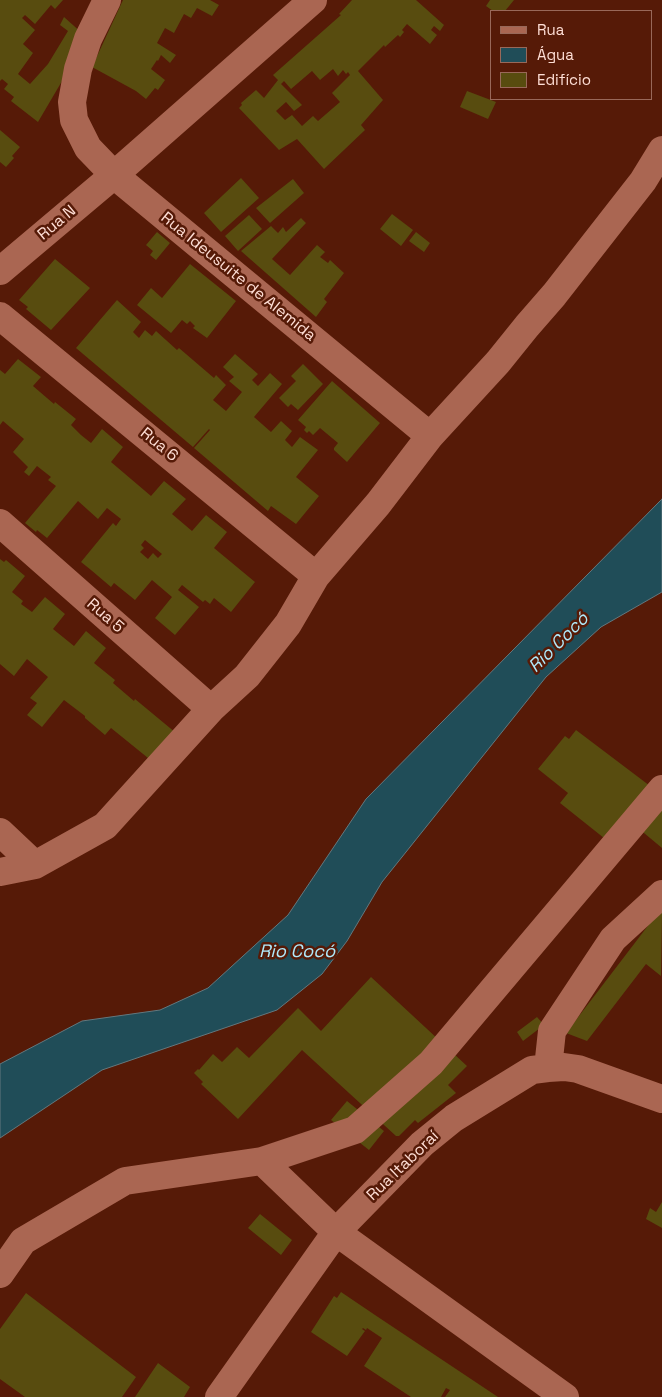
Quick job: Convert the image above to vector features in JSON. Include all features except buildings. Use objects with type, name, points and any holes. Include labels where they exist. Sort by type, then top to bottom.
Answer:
[{"type":"street","name":"Rua Ideusuite de Alemida","points":[[107,0],[88,39],[78,69],[72,102],[74,120],[88,148],[114,175],[430,436]]},
{"type":"street","name":"Rua N","points":[[0,271],[114,175],[313,0]]},
{"type":"street","points":[[0,872],[35,865],[105,826],[211,709],[247,676],[288,624],[316,576],[378,504],[430,436],[498,362],[526,326],[554,295],[643,181],[662,150]]},
{"type":"street","name":"Rua 6","points":[[0,316],[316,576]]},
{"type":"street","name":"Rua 5","points":[[0,523],[211,709]]},
{"type":"street","points":[[0,1274],[23,1242],[125,1181],[262,1160],[355,1130],[431,1063],[662,789]]},
{"type":"street","points":[[0,832],[35,865]]},
{"type":"street","points":[[548,1068],[552,1031],[613,939],[662,894]]},
{"type":"street","name":"Rua Itaboraí","points":[[219,1397],[336,1232],[422,1144],[454,1118],[532,1070],[548,1068],[564,1067],[578,1069],[662,1099]]},
{"type":"street","points":[[262,1160],[336,1232],[565,1397]]},
{"type":"water","name":"Rio Cocó","points":[[662,499],[662,592],[601,627],[546,677],[382,882],[347,941],[322,974],[277,1010],[102,1070],[0,1138],[0,1064],[82,1021],[160,1010],[208,988],[288,915],[366,799]]}]
